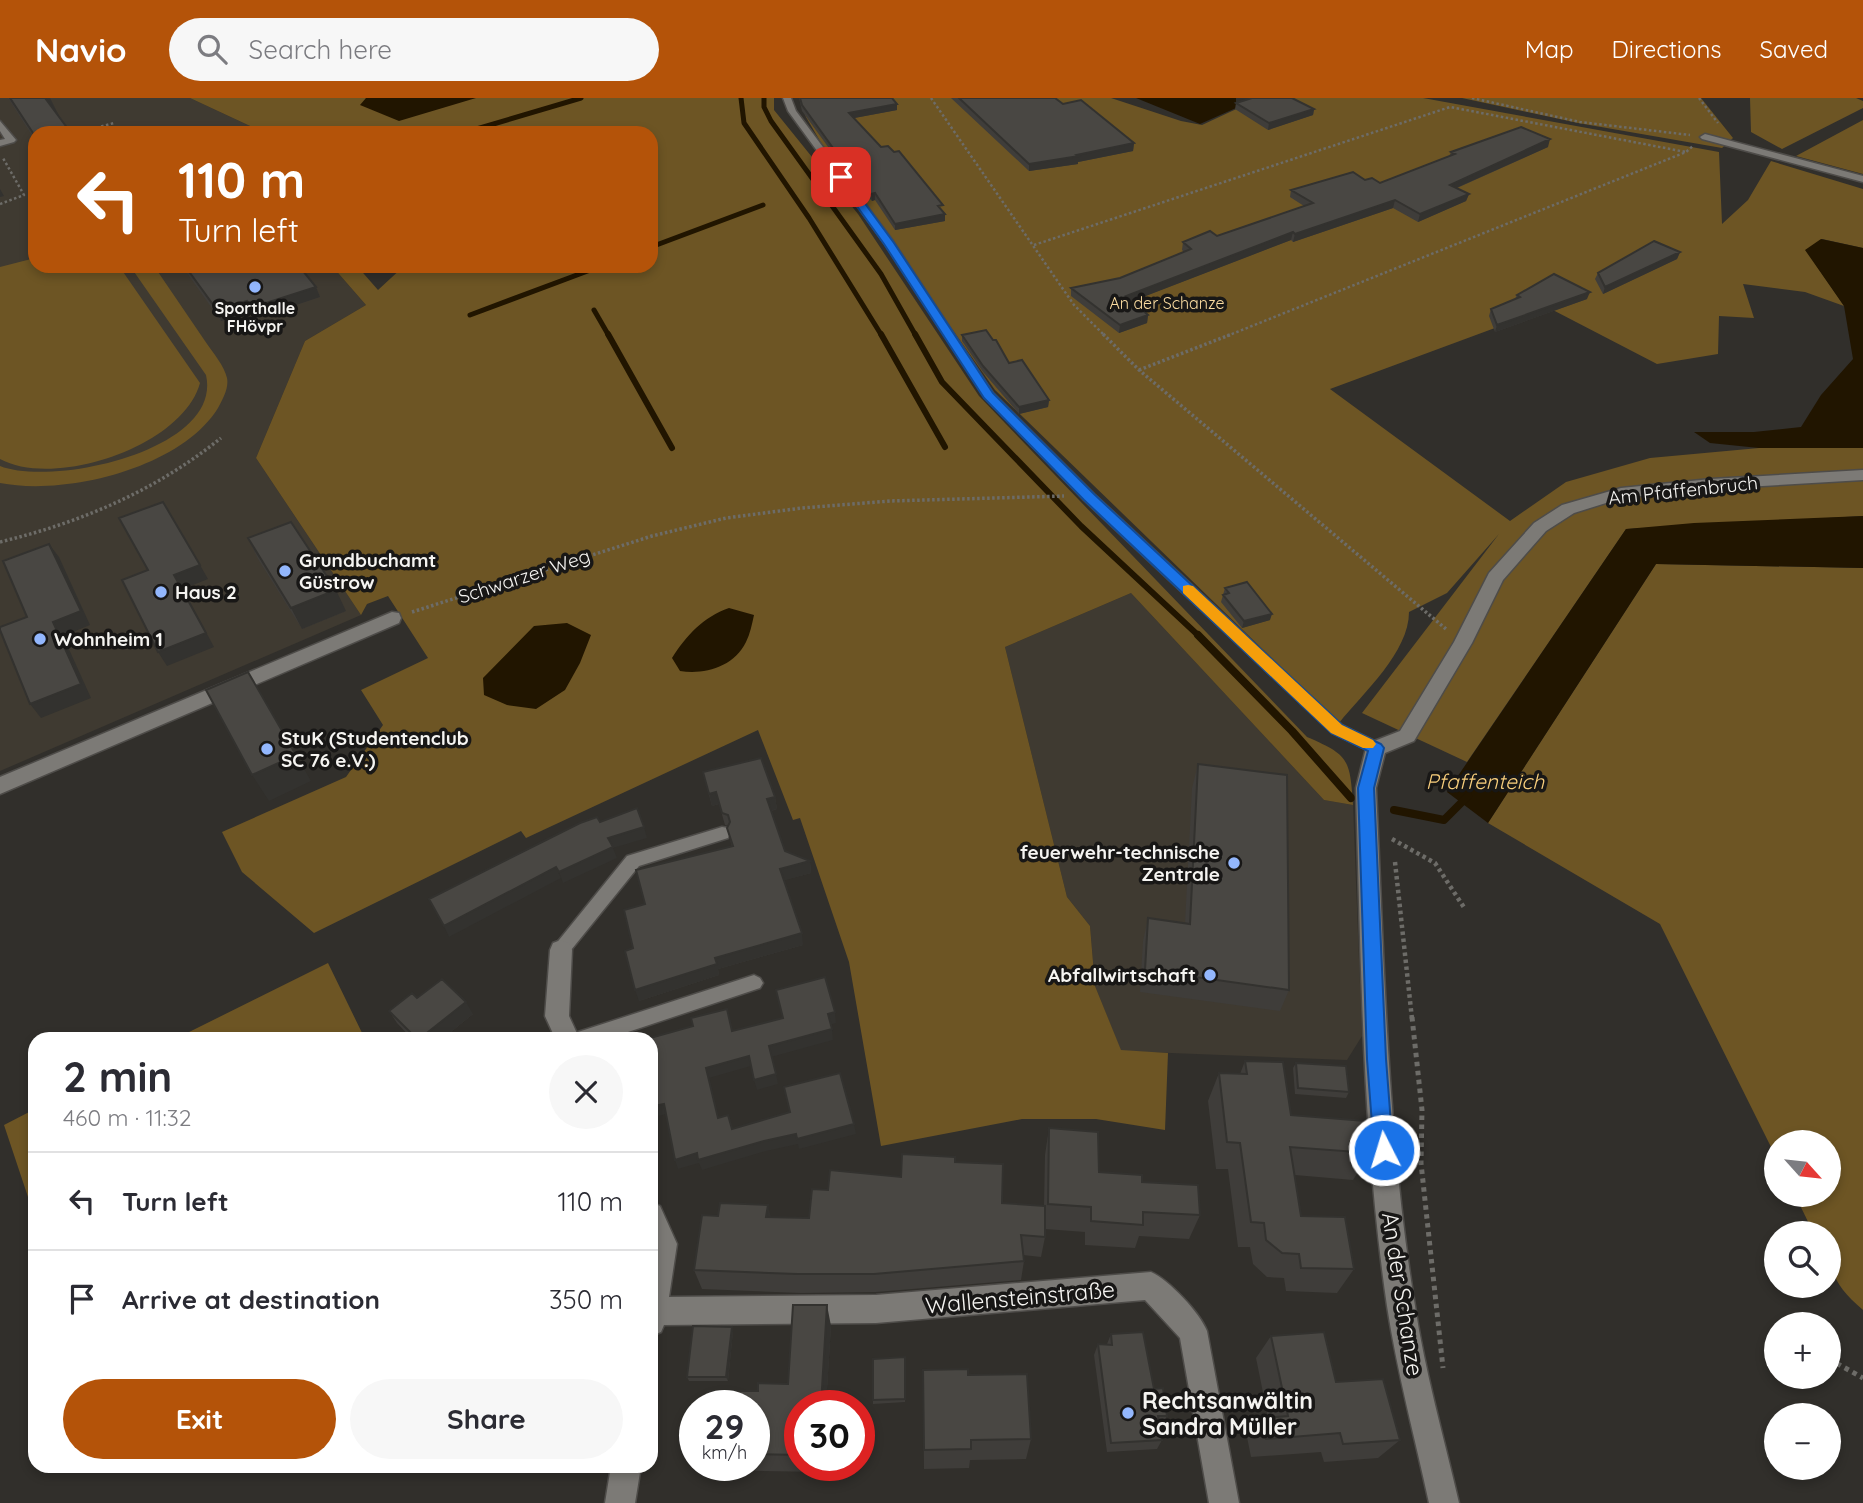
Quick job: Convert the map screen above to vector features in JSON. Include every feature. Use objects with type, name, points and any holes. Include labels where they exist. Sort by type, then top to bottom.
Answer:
[{"type":"street","name":"Am Pfaffenbruch","points":[[1376,748],[1407,736],[1463,643],[1495,577],[1540,527],[1567,509],[1621,493],[1711,484],[1863,475]]},
{"type":"street","points":[[0,786],[392,618]]},
{"type":"street","name":"An der Schanze","points":[[1376,748],[1366,788],[1380,1108],[1401,1308],[1444,1503]]},
{"type":"street","points":[[561,950],[557,1016],[564,1032]]},
{"type":"street","points":[[658,1231],[664,1244],[658,1280]]},
{"type":"street","name":"Wallensteinstraße","points":[[658,1317],[876,1309],[1151,1286],[1194,1331],[1224,1503]]},
{"type":"street","points":[[620,1503],[625,1473]]},
{"type":"lane","points":[[787,98],[792,111],[889,243],[989,395],[1089,497],[1337,729],[1376,748]]},
{"type":"lane","points":[[0,124],[11,140],[0,143]]},
{"type":"lane","points":[[1705,137],[1863,178]]},
{"type":"lane","points":[[561,950],[633,861],[722,833]]},
{"type":"lane","points":[[603,1032],[754,983]]},
{"type":"path","points":[[931,98],[987,183],[1034,245],[1074,305],[1139,370],[1463,643]]},
{"type":"path","points":[[1472,98],[1580,121],[1705,137]]},
{"type":"path","points":[[1699,98],[1719,125],[1724,142]]},
{"type":"path","points":[[1034,245],[1450,107],[1686,152]]},
{"type":"path","points":[[103,126],[114,123]]},
{"type":"path","points":[[1139,370],[1332,296],[1686,152],[1705,137]]},
{"type":"path","points":[[0,154],[24,195],[0,204]]},
{"type":"path","points":[[0,542],[40,533],[140,492],[174,475],[221,438]]},
{"type":"path","name":"Schwarzer Weg","points":[[392,618],[640,539],[726,518],[802,508],[890,501],[1037,496]]},
{"type":"path","points":[[1390,827],[1422,1110],[1421,1163],[1445,1379]]},
{"type":"path","points":[[1392,839],[1435,863],[1465,909]]},
{"type":"path","points":[[1841,1366],[1863,1378]]},
{"type":"shaded area","points":[[0,98],[190,98],[250,126],[28,126],[28,273],[338,273],[366,305],[305,341],[256,458],[361,615],[0,771]]},
{"type":"shaded area","points":[[1131,593],[1324,800],[1353,805],[1362,1036],[1347,1060],[1121,1051],[1095,986],[1090,926],[1067,897],[1005,647]]},
{"type":"green space","points":[[190,98],[774,98],[774,110],[858,214],[979,396],[1307,737],[1331,749],[1345,760],[1353,805],[1324,800],[1131,593],[1005,647],[1067,897],[1090,926],[1095,986],[1121,1050],[1168,1053],[1165,1130],[1096,1119],[1022,1119],[881,1146],[849,962],[800,818],[793,820],[758,730],[526,838],[521,831],[314,933],[242,872],[222,832],[346,777],[383,725],[361,690],[428,658],[388,596],[367,604],[361,615],[256,458],[305,341],[366,305],[338,273],[363,273],[378,290],[396,273],[658,273],[658,126],[250,126]]},
{"type":"green space","name":"An der Schanze","points":[[799,98],[1111,98],[1181,121],[1202,125],[1260,98],[1423,98],[1719,152],[1722,224],[1748,200],[1771,161],[1863,189],[1863,248],[1822,239],[1806,250],[1844,306],[1805,292],[1743,284],[1754,318],[1719,316],[1718,354],[1657,364],[1549,308],[1330,389],[1510,521],[1566,482],[1650,458],[1759,448],[1863,448],[1863,516],[1626,529],[1467,762],[1362,713],[1499,534],[1447,593],[1409,612],[1402,642],[1393,657],[1339,723],[995,390],[820,141]]},
{"type":"green space","points":[[1462,98],[1701,98],[1733,138],[1722,148],[1578,123]]},
{"type":"green space","points":[[1750,98],[1856,98],[1863,101],[1863,108],[1782,149],[1751,132]]},
{"type":"green space","points":[[1863,120],[1863,174],[1796,156]]},
{"type":"green space","points":[[28,260],[28,273],[124,273],[200,383],[189,406],[169,426],[144,443],[83,465],[52,469],[24,467],[0,459],[0,267]]},
{"type":"green space","points":[[135,273],[159,273],[221,364],[227,382],[218,408],[201,429],[178,447],[150,462],[120,473],[57,485],[0,483],[0,466],[25,471],[57,471],[93,466],[129,456],[162,442],[188,424],[204,401],[206,375]]},
{"type":"green space","points":[[1656,564],[1863,568],[1863,1310],[1841,1288],[1841,1221],[1808,1221],[1801,1208],[1841,1208],[1841,1130],[1764,1130],[1764,1133],[1660,924],[1488,823]]},
{"type":"green space","points":[[328,963],[362,1032],[189,1032]]},
{"type":"green space","points":[[28,1113],[28,1197],[4,1125]]},
{"type":"water","points":[[366,98],[476,98],[399,121],[360,105]]},
{"type":"water","points":[[1136,98],[1236,98],[1236,108],[1200,124]]},
{"type":"water","points":[[1821,239],[1863,248],[1863,448],[1759,448],[1710,443],[1694,432],[1754,432],[1801,427],[1821,395],[1853,359],[1844,306],[1805,250]]},
{"type":"water","name":"Pfaffenteich","points":[[1863,516],[1863,568],[1656,564],[1488,823],[1447,792],[1626,529],[1694,523]]},
{"type":"water","points":[[729,608],[754,615],[749,636],[741,651],[718,667],[699,672],[680,671],[672,658],[684,642],[703,622]]},
{"type":"water","points":[[567,623],[591,635],[565,690],[536,709],[507,705],[484,695],[483,678],[534,626]]},
{"type":"building","points":[[10,98],[45,98],[66,126],[28,126]]},
{"type":"building","points":[[800,98],[892,98],[897,104],[849,113],[881,147],[888,146],[894,152],[899,151],[943,205],[938,206],[945,214],[895,224],[875,193],[871,194],[854,177],[802,105]]},
{"type":"building","points":[[959,98],[1055,98],[1063,104],[1081,100],[1134,143],[1029,164]]},
{"type":"building","points":[[1252,98],[1292,98],[1314,109],[1269,123],[1236,103]]},
{"type":"building","points":[[1521,127],[1550,139],[1450,185],[1469,194],[1420,214],[1395,200],[1295,234],[1293,232],[1126,296],[1148,315],[1120,325],[1071,288],[1120,278],[1191,249],[1183,242],[1210,231],[1217,236],[1313,203],[1291,190],[1353,172],[1365,180],[1372,178],[1380,183],[1455,154],[1451,152]]},
{"type":"building","points":[[1654,241],[1680,252],[1605,287],[1598,273]]},
{"type":"building","name":"Sporthalle FHövpr","points":[[190,273],[305,273],[316,287],[253,307],[247,301],[217,310]]},
{"type":"building","points":[[1554,274],[1590,292],[1497,325],[1491,309],[1520,297],[1517,295]]},
{"type":"building","points":[[986,330],[993,340],[996,340],[1009,363],[1022,360],[1049,400],[1019,407],[983,366],[962,335]]},
{"type":"building","name":"Haus 2","points":[[163,502],[200,565],[174,575],[206,633],[158,652],[122,580],[148,570],[119,518]]},
{"type":"building","points":[[291,522],[336,590],[291,608],[248,538]]},
{"type":"building","name":"Wohnheim 1","points":[[49,544],[81,611],[53,622],[81,684],[30,704],[0,630],[0,627],[27,617],[3,561]]},
{"type":"building","points":[[1247,582],[1272,614],[1244,621],[1223,595],[1229,593],[1225,588]]},
{"type":"building","name":"StuK (Studentenclub SC 76 e.V.)","points":[[248,672],[296,755],[252,775],[206,690]]},
{"type":"building","points":[[761,758],[775,797],[767,799],[785,851],[810,861],[780,869],[802,933],[715,958],[717,964],[635,990],[625,951],[633,948],[624,910],[645,904],[636,870],[733,846],[727,828],[730,822],[728,815],[722,813],[716,792],[709,794],[703,772]]},
{"type":"building","points":[[1198,764],[1287,775],[1289,990],[1145,970],[1148,918],[1190,924]]},
{"type":"building","points":[[637,808],[644,827],[608,838],[613,847],[559,872],[556,867],[444,926],[429,899],[580,823],[597,817],[600,822]]},
{"type":"building","points":[[825,977],[835,1012],[828,1014],[832,1029],[769,1046],[776,1074],[754,1080],[749,1056],[706,1068],[718,1118],[728,1115],[732,1129],[790,1112],[784,1087],[840,1073],[854,1124],[797,1139],[796,1134],[764,1141],[698,1160],[697,1153],[675,1160],[664,1104],[658,1105],[658,1036],[693,1026],[691,1018],[727,1009],[732,1031],[783,1018],[776,990]]},
{"type":"building","points":[[442,979],[466,1002],[428,1032],[410,1032],[389,1011],[412,993],[417,998]]},
{"type":"building","points":[[1245,1061],[1283,1062],[1291,1115],[1366,1121],[1370,1153],[1290,1147],[1301,1216],[1345,1217],[1354,1269],[1301,1268],[1299,1254],[1282,1253],[1266,1240],[1264,1223],[1251,1222],[1240,1143],[1227,1142],[1219,1073],[1247,1074]]},
{"type":"building","points":[[1296,1063],[1346,1066],[1349,1092],[1298,1088]]},
{"type":"building","points":[[1049,1128],[1098,1132],[1099,1172],[1142,1175],[1142,1182],[1198,1185],[1200,1215],[1143,1212],[1143,1225],[1091,1221],[1091,1207],[1048,1204]]},
{"type":"building","points":[[902,1154],[955,1157],[955,1162],[1003,1164],[1002,1203],[1045,1206],[1045,1237],[1021,1235],[1024,1261],[874,1274],[694,1270],[702,1215],[718,1216],[720,1203],[768,1205],[766,1217],[809,1218],[812,1189],[828,1190],[830,1170],[901,1177]]},
{"type":"building","points":[[793,1305],[827,1305],[822,1390],[784,1390],[784,1455],[770,1454],[770,1390],[758,1390],[758,1383],[788,1384]]},
{"type":"building","points":[[693,1326],[732,1327],[726,1377],[687,1377]]},
{"type":"building","points":[[1143,1332],[1154,1389],[1163,1388],[1167,1416],[1158,1416],[1162,1440],[1111,1443],[1098,1344],[1112,1345],[1111,1334]]},
{"type":"building","points":[[1324,1332],[1336,1382],[1383,1379],[1400,1440],[1343,1444],[1340,1433],[1266,1439],[1262,1418],[1288,1416],[1271,1336]]},
{"type":"building","points":[[905,1357],[905,1399],[875,1400],[873,1359]]},
{"type":"building","points":[[968,1369],[968,1375],[1027,1374],[1031,1439],[971,1440],[971,1449],[924,1450],[923,1370]]},
{"type":"waterway","points":[[487,126],[581,98]]},
{"type":"waterway","points":[[741,98],[744,123],[809,218],[882,336]]},
{"type":"waterway","points":[[764,98],[764,107],[771,121],[881,274],[916,336]]},
{"type":"waterway","points":[[658,244],[763,205]]},
{"type":"waterway","points":[[470,315],[582,273]]},
{"type":"waterway","points":[[594,310],[609,336]]},
{"type":"waterway","points":[[608,334],[672,448]]},
{"type":"waterway","points":[[881,334],[945,447]]},
{"type":"waterway","points":[[915,334],[942,382],[1081,526],[1200,637]]},
{"type":"waterway","points":[[1200,637],[1292,731],[1351,798]]},
{"type":"waterway","points":[[1394,810],[1444,820],[1468,796]]},
{"type":"slow traffic","points":[[1188,590],[1337,729],[1368,744]]},
{"type":"place","name":"Sporthalle FHövpr","points":[[255,287]]},
{"type":"place","name":"Grundbuchamt Güstrow","points":[[285,571]]},
{"type":"place","name":"Haus 2","points":[[161,592]]},
{"type":"place","name":"Wohnheim 1","points":[[40,639]]},
{"type":"place","name":"StuK (Studentenclub SC 76 e.V.)","points":[[267,749]]},
{"type":"place","name":"feuerwehr-technische Zentrale","points":[[1234,863]]},
{"type":"place","name":"Abfallwirtschaft","points":[[1210,975]]},
{"type":"place","name":"Rechtsanwältin Sandra Müller","points":[[1128,1413]]},
{"type":"route","points":[[841,177],[889,243],[989,395],[1089,497],[1337,729],[1376,748],[1366,788],[1376,1059],[1384,1150]]}]
